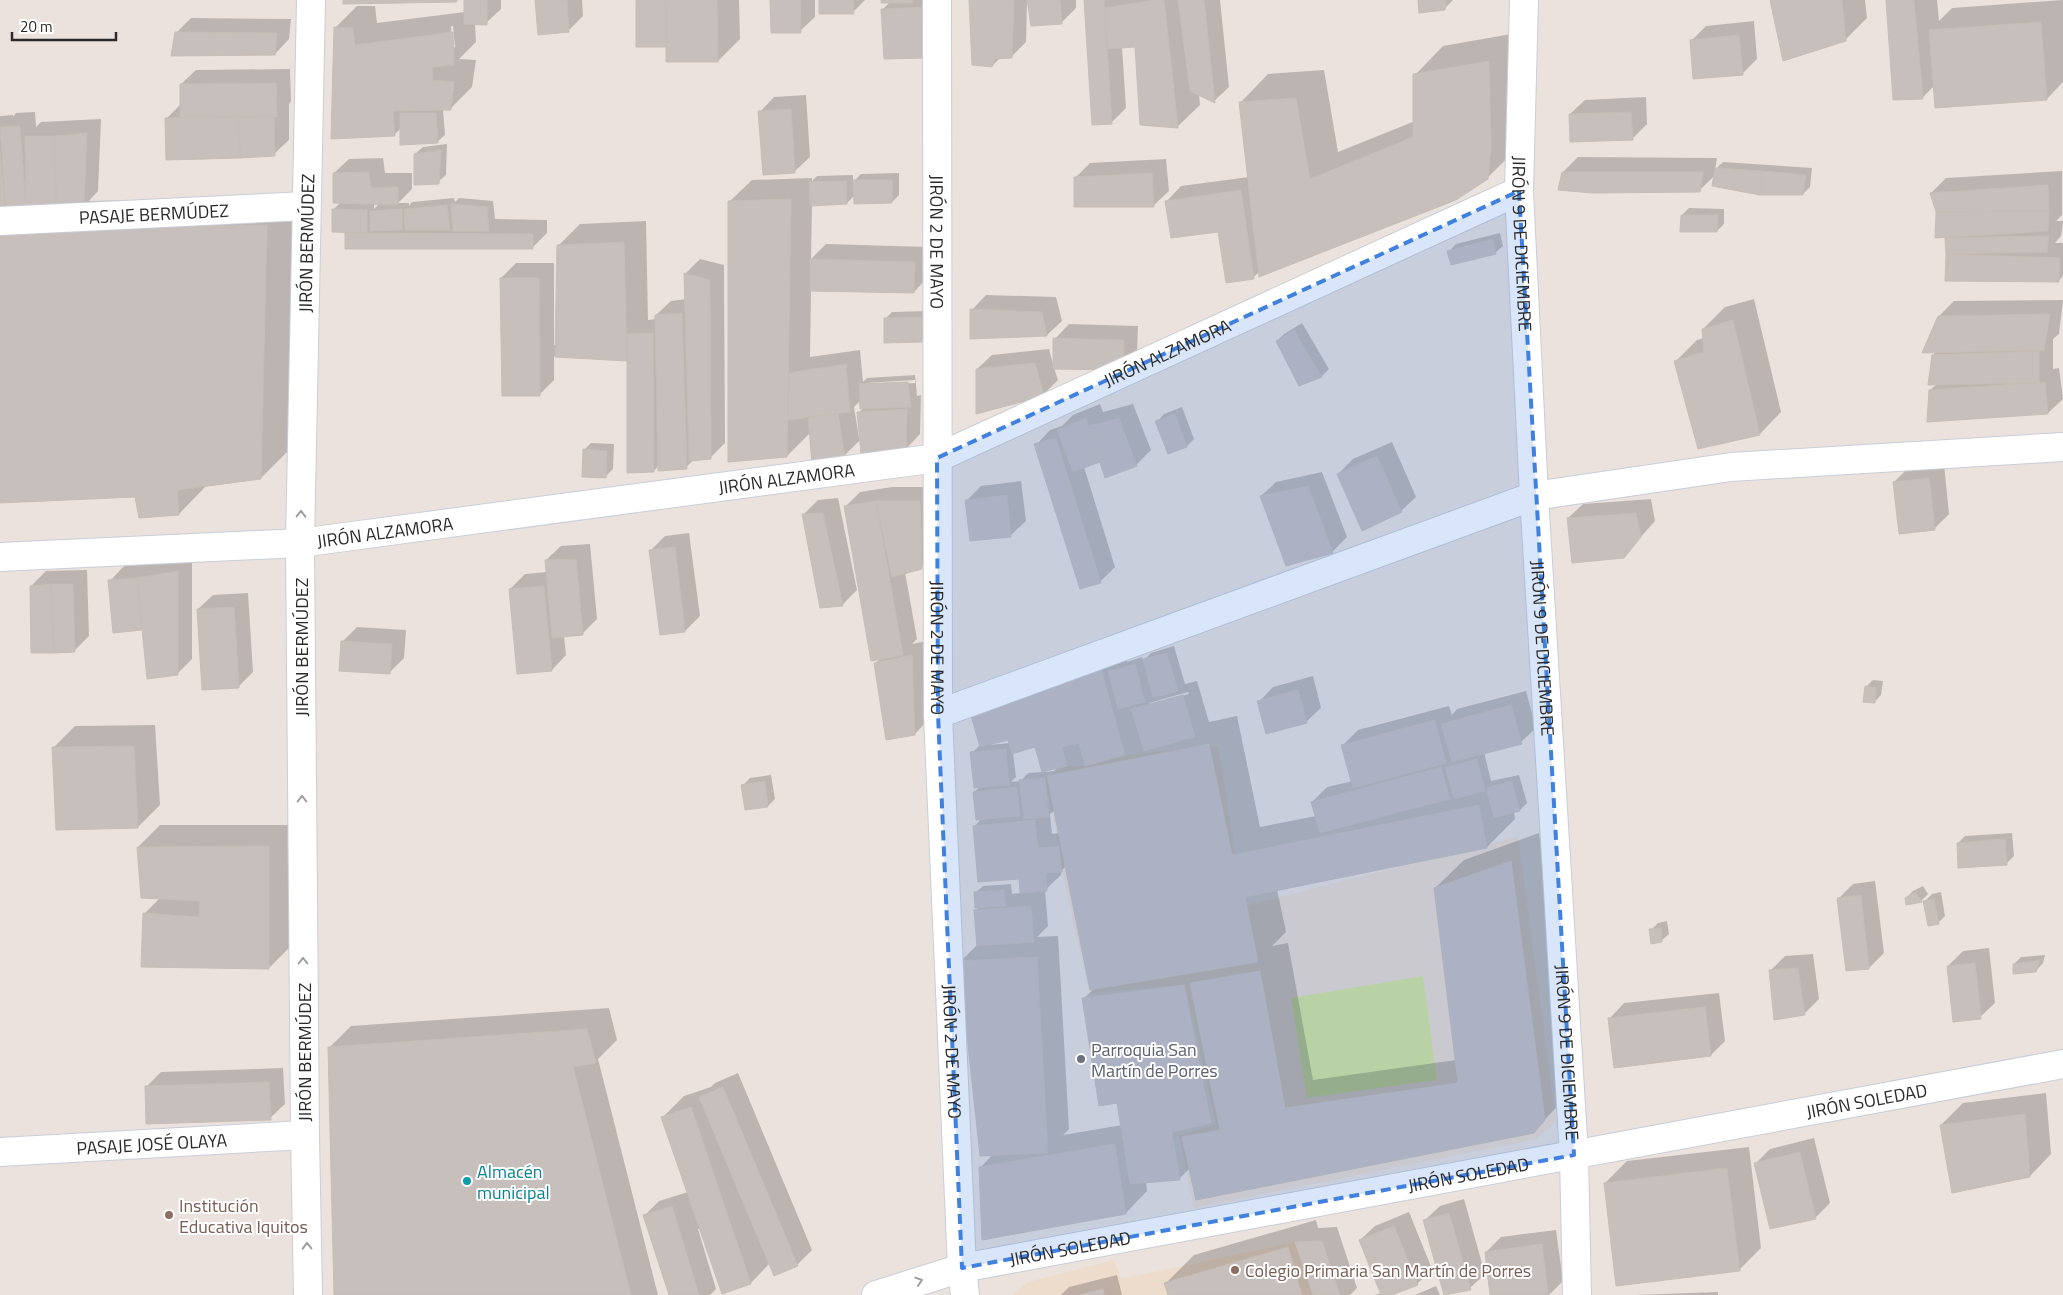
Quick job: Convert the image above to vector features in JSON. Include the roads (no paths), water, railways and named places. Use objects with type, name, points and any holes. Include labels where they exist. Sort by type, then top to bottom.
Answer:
[{"type":"street","name":"JIRÓN BERMÚDEZ","points":[[308,1295],[300,543],[311,0]]},
{"type":"street","name":"JIRÓN 2 DE MAYO","points":[[937,0],[938,714],[962,1268],[966,1295]]},
{"type":"street","name":"JIRÓN 9 DE DICIEMBRE","points":[[1524,0],[1519,191],[1534,496],[1574,1155],[1577,1295]]},
{"type":"street","name":"JIRÓN ALZAMORA","points":[[0,557],[300,543],[937,458],[1519,191]]},
{"type":"street","name":"PASAJE BERMÚDEZ","points":[[0,220],[306,206]]},
{"type":"street","points":[[938,714],[1534,496],[1731,467],[2063,447]]},
{"type":"street","name":"JIRÓN SOLEDAD","points":[[876,1295],[962,1268],[2063,1064]]},
{"type":"street","name":"PASAJE JOSÉ OLAYA","points":[[0,1152],[305,1135]]},
{"type":"place","name":"Parroquia San Martín de Porres","points":[[1081,1059]]},
{"type":"place","name":"Almacén municipal","points":[[467,1181]]},
{"type":"place","name":"Institución Educativa Iquitos","points":[[169,1215]]},
{"type":"place","name":"Colegio Primaria San Martín de Porres","points":[[1235,1270]]}]
